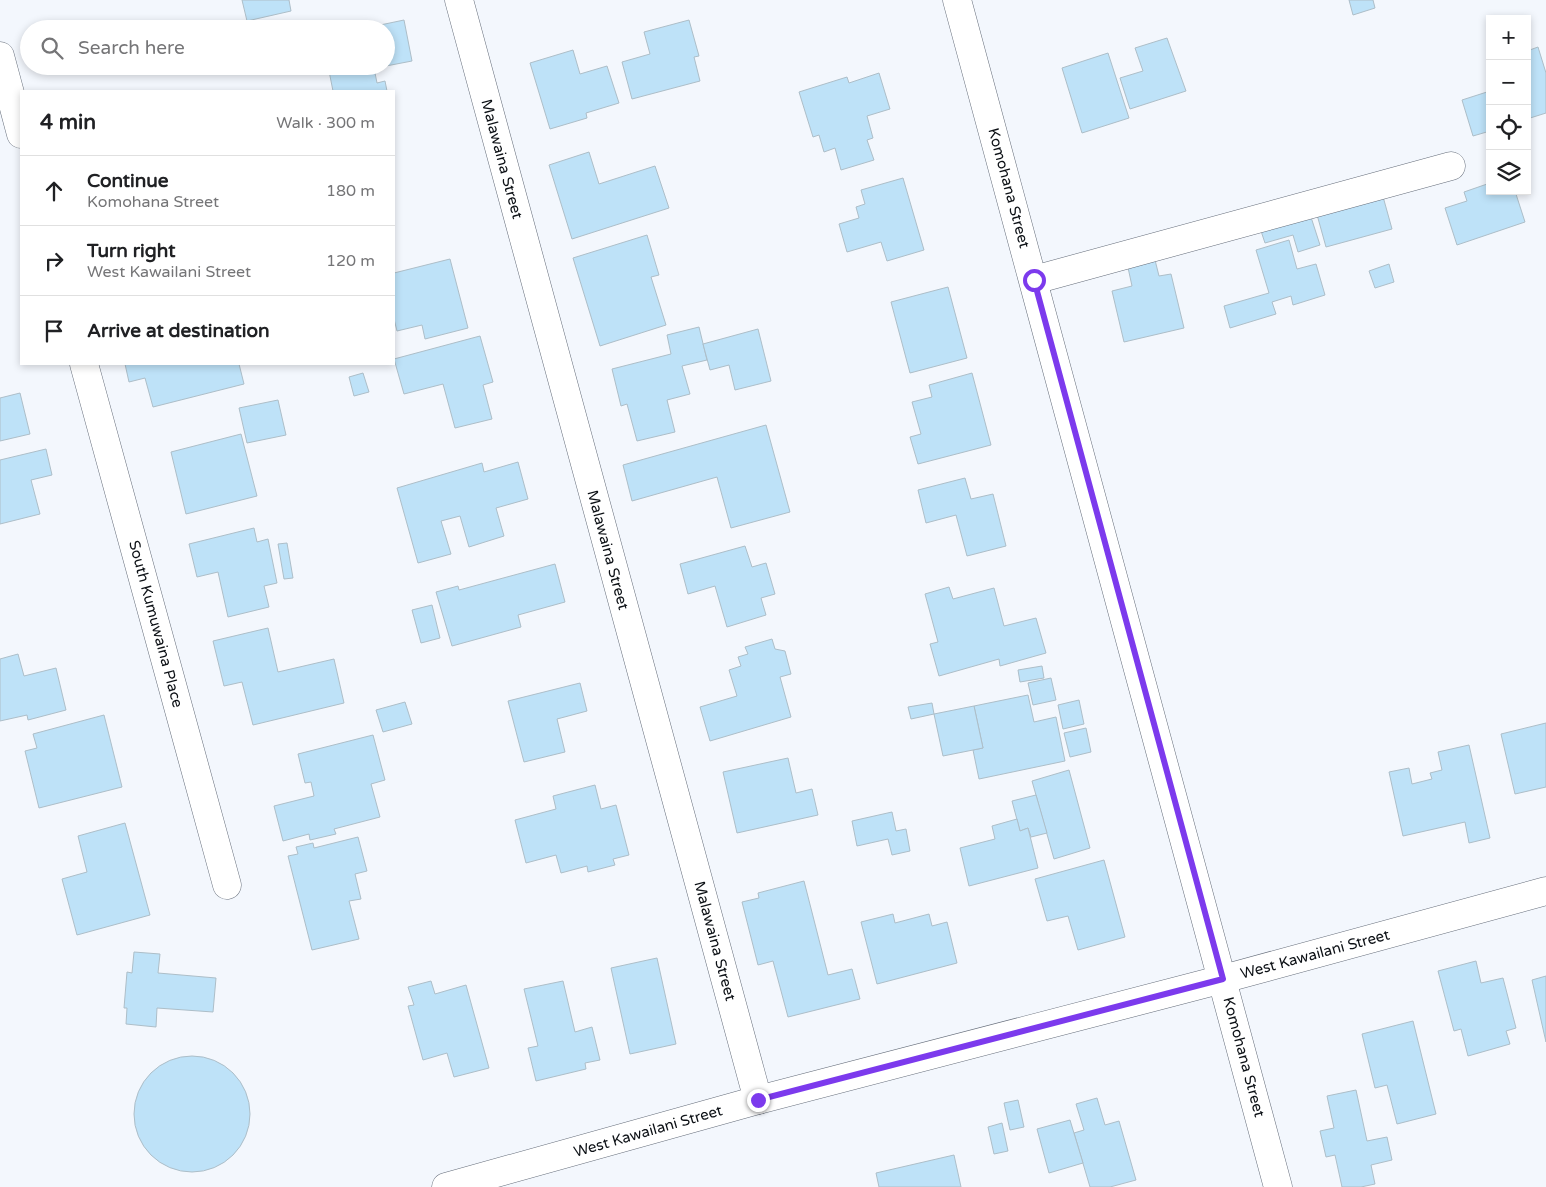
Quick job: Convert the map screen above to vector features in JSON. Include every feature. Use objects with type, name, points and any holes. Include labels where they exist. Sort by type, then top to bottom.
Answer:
[{"type":"street","name":"Malawaina Street","points":[[459,0],[758,1100]]},
{"type":"street","name":"Komohana Street","points":[[958,0],[1278,1187]]},
{"type":"street","points":[[0,56],[20,130]]},
{"type":"street","points":[[1034,280],[1451,166]]},
{"type":"street","name":"South Kumuwaina Place","points":[[84,365],[228,885]]},
{"type":"street","name":"West Kawailani Street","points":[[446,1187],[758,1100],[1223,979],[1546,891]]},
{"type":"building","points":[[242,0],[289,0],[291,11],[247,20]]},
{"type":"building","points":[[1349,0],[1373,0],[1375,8],[1353,15]]},
{"type":"building","points":[[404,20],[412,61],[395,64],[395,22]]},
{"type":"building","points":[[689,20],[699,56],[694,57],[700,81],[632,99],[622,62],[650,54],[644,32]]},
{"type":"building","points":[[1167,38],[1186,91],[1130,109],[1120,78],[1143,71],[1135,48]]},
{"type":"building","points":[[1538,47],[1546,73],[1546,113],[1531,118],[1531,60],[1531,50]]},
{"type":"building","points":[[573,50],[580,74],[607,66],[619,103],[586,113],[587,118],[550,129],[530,63]]},
{"type":"building","points":[[1108,53],[1129,118],[1082,133],[1062,68]]},
{"type":"building","points":[[879,73],[890,109],[867,116],[873,138],[867,140],[874,160],[841,170],[835,148],[824,152],[819,135],[813,137],[799,92],[847,77],[849,83]]},
{"type":"building","points":[[330,75],[375,75],[377,83],[385,81],[387,90],[333,90]]},
{"type":"building","points":[[1486,92],[1486,132],[1473,136],[1462,100]]},
{"type":"building","points":[[589,152],[599,184],[655,166],[669,208],[572,239],[549,165]]},
{"type":"building","points":[[903,178],[924,250],[887,261],[881,242],[847,252],[839,224],[859,218],[856,207],[865,204],[861,190]]},
{"type":"building","points":[[1486,184],[1486,195],[1516,195],[1525,222],[1457,245],[1445,208],[1467,201],[1464,192]]},
{"type":"building","points":[[1382,193],[1392,229],[1326,247],[1316,211]]},
{"type":"building","points":[[1310,214],[1320,245],[1298,252],[1293,235],[1265,243],[1260,228]]},
{"type":"building","points":[[647,235],[659,275],[651,277],[666,325],[600,346],[573,258]]},
{"type":"building","points":[[1289,240],[1297,269],[1316,264],[1325,295],[1293,305],[1291,296],[1272,302],[1276,314],[1230,328],[1224,306],[1269,293],[1256,250]]},
{"type":"building","points":[[1154,256],[1159,276],[1171,274],[1184,328],[1124,342],[1112,291],[1132,286],[1127,263]]},
{"type":"building","points":[[450,259],[468,328],[425,339],[422,325],[397,331],[395,323],[395,273]]},
{"type":"building","points":[[1389,264],[1394,282],[1375,288],[1369,271]]},
{"type":"building","points":[[948,287],[967,358],[910,373],[891,302]]},
{"type":"building","points":[[699,327],[707,360],[682,366],[690,394],[667,400],[675,432],[637,441],[627,404],[621,406],[612,369],[671,354],[667,335]]},
{"type":"building","points":[[758,329],[771,381],[735,390],[729,365],[710,370],[703,344]]},
{"type":"building","points":[[480,336],[493,382],[483,385],[492,419],[455,428],[443,384],[404,394],[395,359]]},
{"type":"building","points":[[125,365],[239,365],[244,384],[153,407],[145,378],[129,382]]},
{"type":"building","points":[[363,373],[369,392],[354,396],[349,377]]},
{"type":"building","points":[[972,373],[991,445],[918,464],[910,437],[921,434],[912,402],[932,397],[929,385]]},
{"type":"building","points":[[20,393],[30,434],[0,441],[0,398]]},
{"type":"building","points":[[278,400],[286,435],[247,443],[239,408]]},
{"type":"building","points":[[766,425],[790,512],[731,528],[717,477],[632,501],[623,465]]},
{"type":"building","points":[[241,434],[257,496],[186,514],[171,452]]},
{"type":"building","points":[[46,449],[52,475],[31,480],[40,514],[0,524],[0,460]]},
{"type":"building","points":[[518,462],[528,499],[496,508],[504,536],[469,547],[460,516],[441,521],[451,554],[418,563],[397,488],[482,463],[484,472]]},
{"type":"building","points":[[965,478],[971,499],[993,494],[1006,546],[967,556],[956,515],[926,523],[918,490]]},
{"type":"building","points":[[254,528],[257,542],[268,539],[277,583],[264,586],[269,607],[228,617],[218,572],[197,577],[189,544]]},
{"type":"building","points":[[287,543],[293,578],[284,579],[278,544]]},
{"type":"building","points":[[745,546],[752,567],[766,563],[775,594],[761,598],[766,615],[727,627],[715,586],[688,594],[680,564]]},
{"type":"building","points":[[555,564],[565,602],[518,615],[521,627],[452,646],[436,592],[458,586],[459,590]]},
{"type":"building","points":[[949,587],[953,599],[994,588],[1004,626],[1036,618],[1046,653],[1000,666],[999,659],[939,676],[930,644],[938,642],[925,594]]},
{"type":"building","points":[[432,605],[440,638],[421,643],[412,610]]},
{"type":"building","points":[[268,628],[278,672],[334,659],[344,703],[253,725],[242,682],[224,686],[213,641]]},
{"type":"building","points":[[772,639],[775,649],[785,651],[791,674],[780,677],[791,717],[710,741],[700,707],[737,696],[729,670],[741,666],[738,657],[748,654],[745,647]]},
{"type":"building","points":[[18,654],[24,676],[56,668],[66,710],[28,720],[27,715],[0,721],[0,659]]},
{"type":"building","points":[[1042,666],[1044,678],[1020,682],[1018,670]]},
{"type":"building","points":[[1051,678],[1056,700],[1033,705],[1028,683]]},
{"type":"building","points":[[580,683],[587,711],[557,719],[565,752],[524,762],[508,701]]},
{"type":"building","points":[[1028,695],[1034,722],[1056,717],[1065,761],[979,779],[973,750],[983,748],[974,706]]},
{"type":"building","points":[[1079,700],[1084,724],[1063,729],[1058,705]]},
{"type":"building","points":[[405,702],[412,724],[383,732],[376,710]]},
{"type":"building","points":[[932,703],[934,714],[911,719],[908,707]]},
{"type":"building","points":[[974,706],[983,748],[943,756],[934,714]]},
{"type":"building","points":[[104,715],[122,787],[39,808],[25,751],[37,748],[33,734]]},
{"type":"building","points":[[1546,723],[1546,787],[1515,794],[1501,734]]},
{"type":"building","points":[[1086,728],[1091,752],[1070,757],[1064,733]]},
{"type":"building","points":[[373,735],[385,780],[371,784],[380,817],[334,829],[336,834],[310,840],[309,834],[283,841],[274,806],[314,796],[311,782],[305,783],[298,754]]},
{"type":"building","points":[[1469,745],[1490,838],[1469,843],[1465,822],[1403,836],[1389,772],[1409,768],[1412,784],[1432,779],[1430,773],[1442,770],[1438,752]]},
{"type":"building","points":[[788,758],[796,793],[812,789],[818,815],[737,833],[723,772]]},
{"type":"building","points":[[1069,770],[1090,848],[1054,859],[1032,781]]},
{"type":"building","points":[[595,785],[601,809],[616,805],[629,855],[613,859],[615,865],[588,872],[587,866],[561,873],[556,855],[526,863],[515,820],[556,809],[553,796]]},
{"type":"building","points":[[1036,795],[1047,833],[1031,837],[1028,828],[1020,831],[1012,801]]},
{"type":"building","points":[[892,812],[896,831],[906,829],[910,851],[892,855],[888,839],[857,846],[852,821]]},
{"type":"building","points":[[1017,819],[1020,831],[1028,828],[1038,868],[969,886],[960,848],[995,839],[992,826]]},
{"type":"building","points":[[125,823],[150,915],[77,935],[62,879],[87,872],[78,836]]},
{"type":"building","points":[[358,837],[367,871],[355,874],[361,899],[349,901],[359,939],[312,950],[288,856],[298,854],[296,847],[313,843],[314,848]]},
{"type":"building","points":[[1104,860],[1125,937],[1078,950],[1068,916],[1047,921],[1035,879]]},
{"type":"building","points":[[804,881],[828,975],[852,969],[860,999],[788,1017],[773,961],[758,965],[742,902],[759,898],[758,893]]},
{"type":"building","points":[[893,914],[895,923],[929,914],[932,926],[947,922],[957,963],[877,984],[861,922]]},
{"type":"building","points":[[134,952],[160,954],[158,973],[216,978],[213,1012],[157,1008],[156,1027],[126,1024],[127,1008],[124,1008],[127,972],[132,973]]},
{"type":"building","points":[[657,958],[676,1044],[630,1054],[611,968]]},
{"type":"building","points":[[1476,961],[1481,983],[1503,978],[1516,1028],[1506,1031],[1510,1044],[1468,1056],[1461,1029],[1454,1031],[1438,971]]},
{"type":"building","points":[[1546,976],[1546,1042],[1532,980]]},
{"type":"building","points":[[431,981],[435,994],[466,985],[489,1068],[454,1077],[447,1053],[423,1060],[408,1006],[414,1005],[408,987]]},
{"type":"building","points":[[563,981],[575,1032],[592,1027],[600,1060],[585,1063],[586,1069],[536,1081],[528,1048],[538,1046],[524,989]]},
{"type":"building","points":[[1413,1021],[1436,1114],[1397,1124],[1387,1085],[1375,1088],[1362,1034]]},
{"type":"building","points":[[192,1056],[214,1061],[233,1073],[245,1092],[250,1114],[245,1136],[233,1155],[214,1167],[192,1172],[170,1167],[151,1155],[139,1136],[134,1114],[139,1092],[151,1073],[170,1061]]},
{"type":"building","points":[[1356,1090],[1367,1141],[1387,1137],[1392,1160],[1371,1165],[1375,1184],[1361,1187],[1342,1187],[1335,1155],[1326,1157],[1320,1131],[1334,1128],[1327,1096]]},
{"type":"building","points":[[1097,1098],[1105,1125],[1119,1121],[1136,1180],[1110,1187],[1090,1187],[1074,1133],[1084,1130],[1076,1104]]},
{"type":"building","points":[[1018,1100],[1024,1127],[1010,1130],[1004,1103]]},
{"type":"building","points":[[1070,1120],[1083,1163],[1049,1173],[1037,1129]]},
{"type":"building","points":[[1002,1123],[1008,1151],[994,1154],[988,1127]]},
{"type":"building","points":[[954,1155],[961,1187],[879,1187],[876,1173]]},
{"type":"route","points":[[758,1100],[1223,979],[1034,280]]}]
